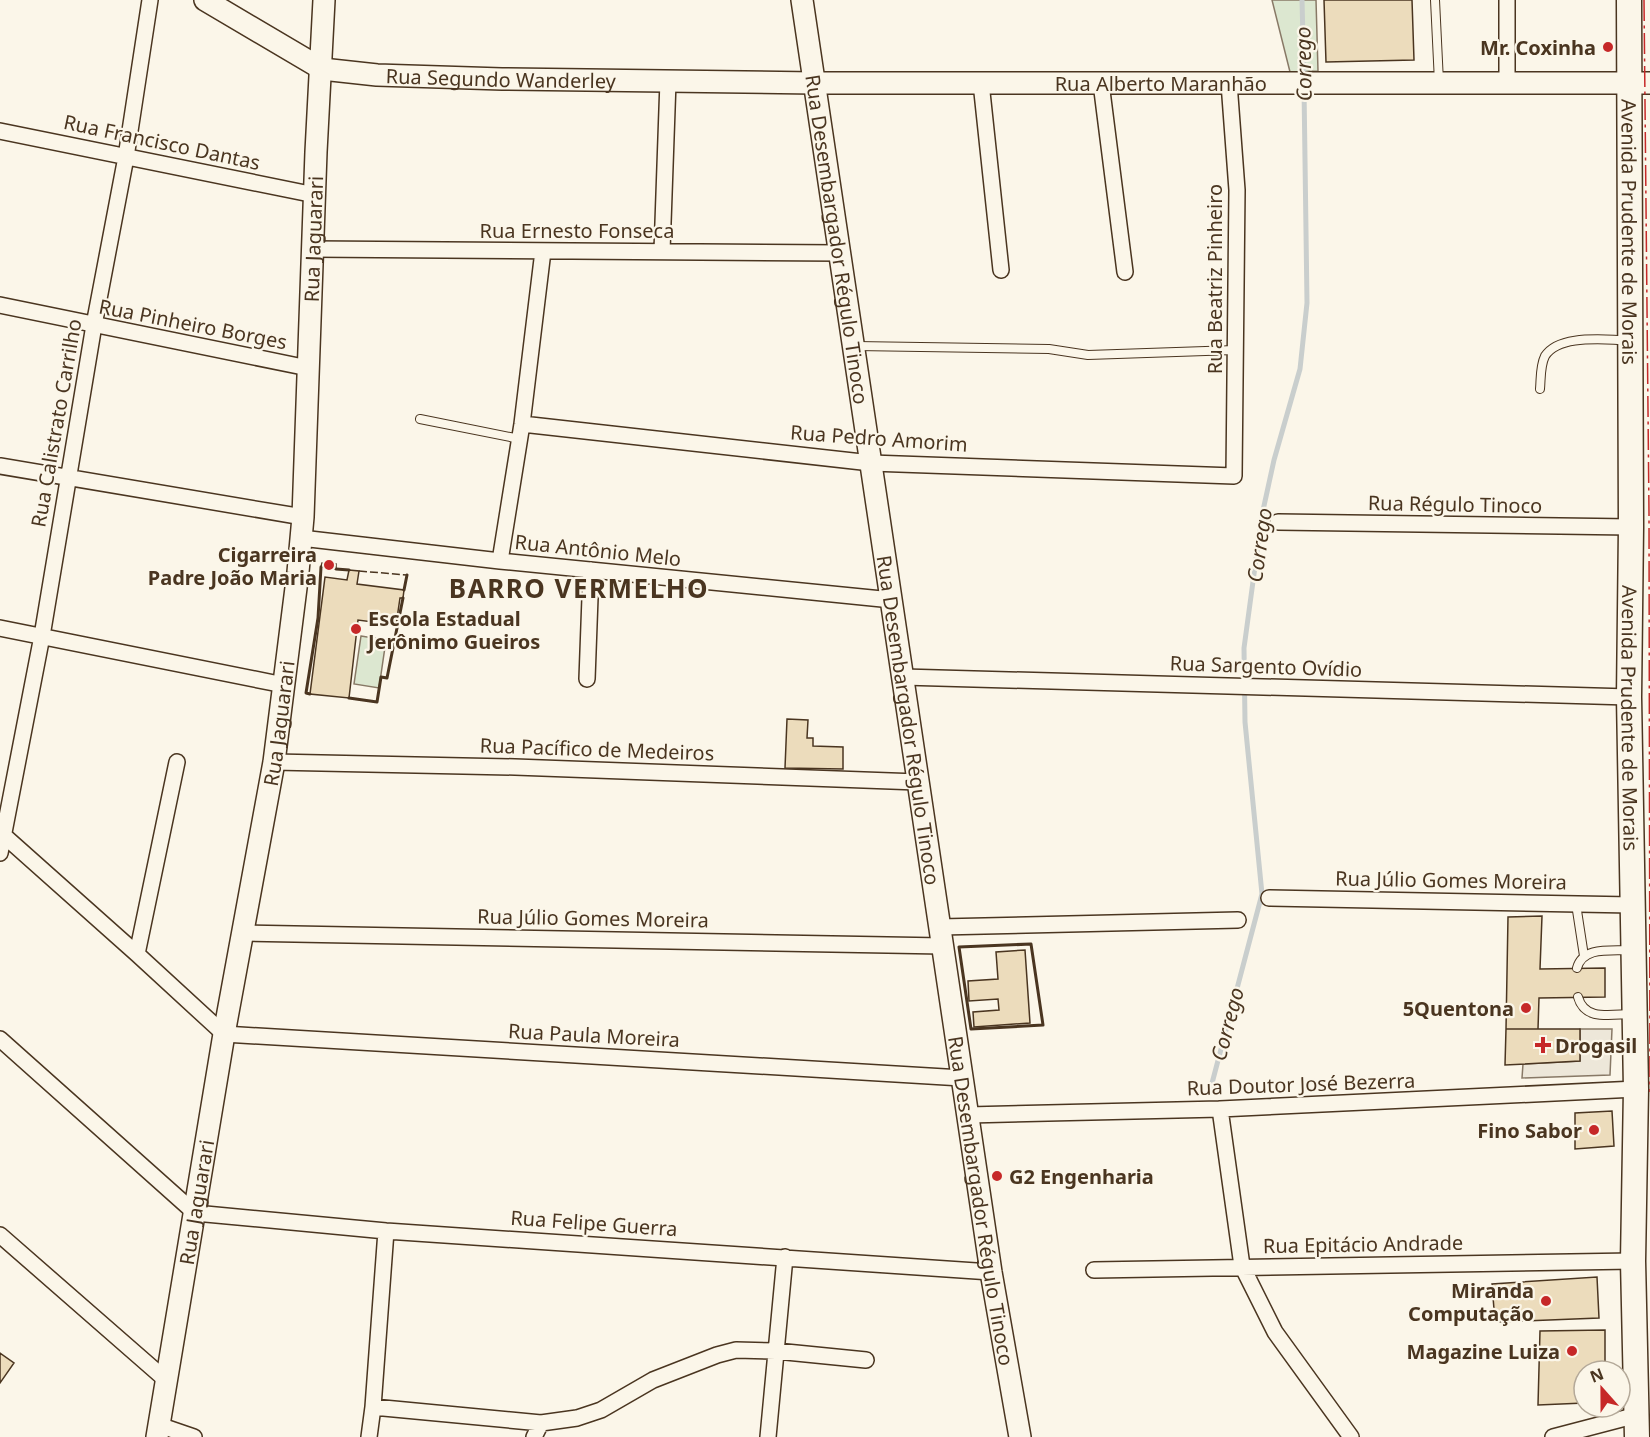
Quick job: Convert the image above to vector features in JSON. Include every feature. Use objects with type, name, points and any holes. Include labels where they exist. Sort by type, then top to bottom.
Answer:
[{"type":"main road","name":"Avenida Prudente de Morais","points":[[1629,0],[1640,83],[1630,340],[1629,697],[1636,1089],[1633,1261],[1637,1426]]},
{"type":"street","name":"Rua Calistrato Carrilho","points":[[0,853],[42,636],[94,325],[126,157],[150,0]]},
{"type":"street","name":"Rua Segundo Wanderley","points":[[205,0],[322,69],[377,75],[480,79],[815,83]]},
{"type":"street","name":"Rua Jaguarari","points":[[158,1431],[224,1034],[274,762],[284,685],[303,517],[324,0]]},
{"type":"street","name":"Rua Desembargador Régulo Tinoco","points":[[802,0],[991,1272],[1020,1437]]},
{"type":"street","points":[[1507,0],[1507,83]]},
{"type":"street","points":[[662,251],[668,81]]},
{"type":"street","name":"Rua Alberto Maranhão","points":[[815,83],[1640,83]]},
{"type":"street","points":[[981,83],[1001,270]]},
{"type":"street","points":[[1101,83],[1125,272]]},
{"type":"street","name":"Rua Beatriz Pinheiro","points":[[1229,83],[1237,190],[1234,476]]},
{"type":"street","name":"Rua Francisco Dantas","points":[[0,131],[315,195]]},
{"type":"street","name":"Rua Ernesto Fonseca","points":[[313,249],[840,253]]},
{"type":"street","points":[[500,561],[521,432],[543,251]]},
{"type":"street","name":"Rua Pinheiro Borges","points":[[0,305],[308,368]]},
{"type":"street","name":"Rua Pedro Amorim","points":[[521,432],[871,462],[1234,476]]},
{"type":"street","points":[[0,466],[303,517]]},
{"type":"street","name":"Rua Régulo Tinoco","points":[[1278,522],[1631,527]]},
{"type":"street","name":"Rua Antônio Melo","points":[[301,538],[500,561],[892,600]]},
{"type":"street","points":[[587,679],[591,570]]},
{"type":"street","points":[[0,628],[284,685]]},
{"type":"street","name":"Rua Sargento Ovídio","points":[[903,677],[1629,697]]},
{"type":"street","points":[[137,954],[177,762]]},
{"type":"street","name":"Rua Pacífico de Medeiros","points":[[274,762],[515,767],[918,782]]},
{"type":"street","points":[[2,834],[224,1034]]},
{"type":"street","name":"Rua Júlio Gomes Moreira","points":[[1269,898],[1632,905]]},
{"type":"street","name":"Rua Júlio Gomes Moreira","points":[[243,933],[941,936],[1238,920]]},
{"type":"street","name":"Rua Paula Moreira","points":[[224,1034],[962,1078]]},
{"type":"street","points":[[0,1039],[195,1213]]},
{"type":"street","name":"Rua Doutor José Bezerra","points":[[968,1115],[1220,1109],[1636,1089]]},
{"type":"street","points":[[1220,1109],[1242,1266],[1275,1332],[1351,1437]]},
{"type":"street","name":"Rua Felipe Guerra","points":[[195,1213],[386,1231],[991,1272]]},
{"type":"street","points":[[369,1437],[386,1231]]},
{"type":"street","points":[[0,1235],[166,1380]]},
{"type":"street","points":[[768,1437],[785,1257]]},
{"type":"street","name":"Rua Epitácio Andrade","points":[[1094,1270],[1633,1261]]},
{"type":"street","points":[[373,1407],[537,1430],[601,1410],[653,1380],[736,1350],[776,1351],[866,1360]]},
{"type":"street","points":[[1553,1437],[1637,1426]]},
{"type":"street","points":[[158,1431],[194,1437]]},
{"type":"lane","points":[[1436,0],[1438,83]]},
{"type":"lane","points":[[1540,389],[1545,357],[1557,346],[1574,340],[1630,340]]},
{"type":"lane","points":[[854,346],[1049,349],[1088,355],[1235,350]]},
{"type":"lane","points":[[420,419],[521,432]]},
{"type":"lane","points":[[1576,904],[1584,956]]},
{"type":"lane","points":[[1577,968],[1584,956],[1593,952],[1633,950]]},
{"type":"lane","points":[[1578,997],[1583,1009],[1590,1014],[1635,1014]]},
{"type":"green space","points":[[1272,0],[1316,0],[1318,71],[1290,72]]},
{"type":"green space","points":[[361,636],[386,640],[379,688],[354,684]]},
{"type":"shaded area","points":[[1580,1029],[1612,1029],[1610,1075],[1522,1078],[1523,1064],[1580,1061]]},
{"type":"building","points":[[1324,0],[1412,0],[1414,60],[1326,62]]},
{"type":"building","name":"Cigarreira Padre João Maria","points":[[322,563],[336,564],[336,569],[321,567]]},
{"type":"building","points":[[349,570],[359,571],[357,584],[404,590],[403,598],[400,598],[396,625],[358,620],[349,698],[310,694],[325,577],[347,580]]},
{"type":"building","points":[[787,719],[808,720],[807,738],[813,738],[813,746],[843,747],[843,769],[785,768]]},
{"type":"building","points":[[1542,916],[1540,969],[1605,968],[1605,997],[1539,998],[1538,1029],[1506,1029],[1508,917]]},
{"type":"building","points":[[1025,950],[1030,1023],[974,1027],[973,1012],[999,1010],[998,999],[969,1001],[968,981],[998,979],[996,952]]},
{"type":"building","name":"Drogasil","points":[[1506,1029],[1580,1029],[1580,1061],[1505,1065]]},
{"type":"building","name":"Fino Sabor","points":[[1612,1111],[1614,1146],[1575,1149],[1575,1113]]},
{"type":"building","name":"Miranda Computação","points":[[1597,1277],[1599,1318],[1495,1322],[1492,1284]]},
{"type":"building","name":"Magazine Luiza","points":[[1605,1330],[1605,1359],[1572,1359],[1572,1404],[1538,1405],[1540,1331]]},
{"type":"building","points":[[0,1353],[14,1363],[0,1383]]},
{"type":"waterway","name":"Corrego","points":[[1302,0],[1304,79]]},
{"type":"waterway","name":"Corrego","points":[[1211,1087],[1262,894],[1245,722],[1244,648],[1262,515],[1274,460],[1300,369],[1307,303],[1304,88]]},
{"type":"fence","points":[[359,571],[407,575]]},
{"type":"wall","points":[[310,694],[306,693],[318,618],[321,567]]},
{"type":"wall","points":[[336,569],[349,570]]},
{"type":"wall","points":[[404,590],[407,575]]},
{"type":"wall","points":[[349,698],[377,702],[381,677],[387,678],[403,598]]},
{"type":"wall","points":[[1031,944],[1043,1025],[971,1029],[959,947],[1031,944]]},
{"type":"power","points":[[1644,0],[1649,513],[1650,1092]]},
{"type":"place","name":"Mr. Coxinha","points":[[1608,47]]},
{"type":"place","name":"Cigarreira Padre João Maria","points":[[329,565]]},
{"type":"place","name":"Escola Estadual Jerônimo Gueiros","points":[[356,629]]},
{"type":"place","name":"5Quentona","points":[[1526,1008]]},
{"type":"place","name":"Drogasil","points":[[1543,1045]]},
{"type":"place","name":"Fino Sabor","points":[[1594,1130]]},
{"type":"place","name":"G2 Engenharia","points":[[997,1176]]},
{"type":"place","name":"Miranda Computação","points":[[1546,1301]]},
{"type":"place","name":"Magazine Luiza","points":[[1572,1351]]},
{"type":"district","name":"BARRO VERMELHO","points":[[579,588]]}]
